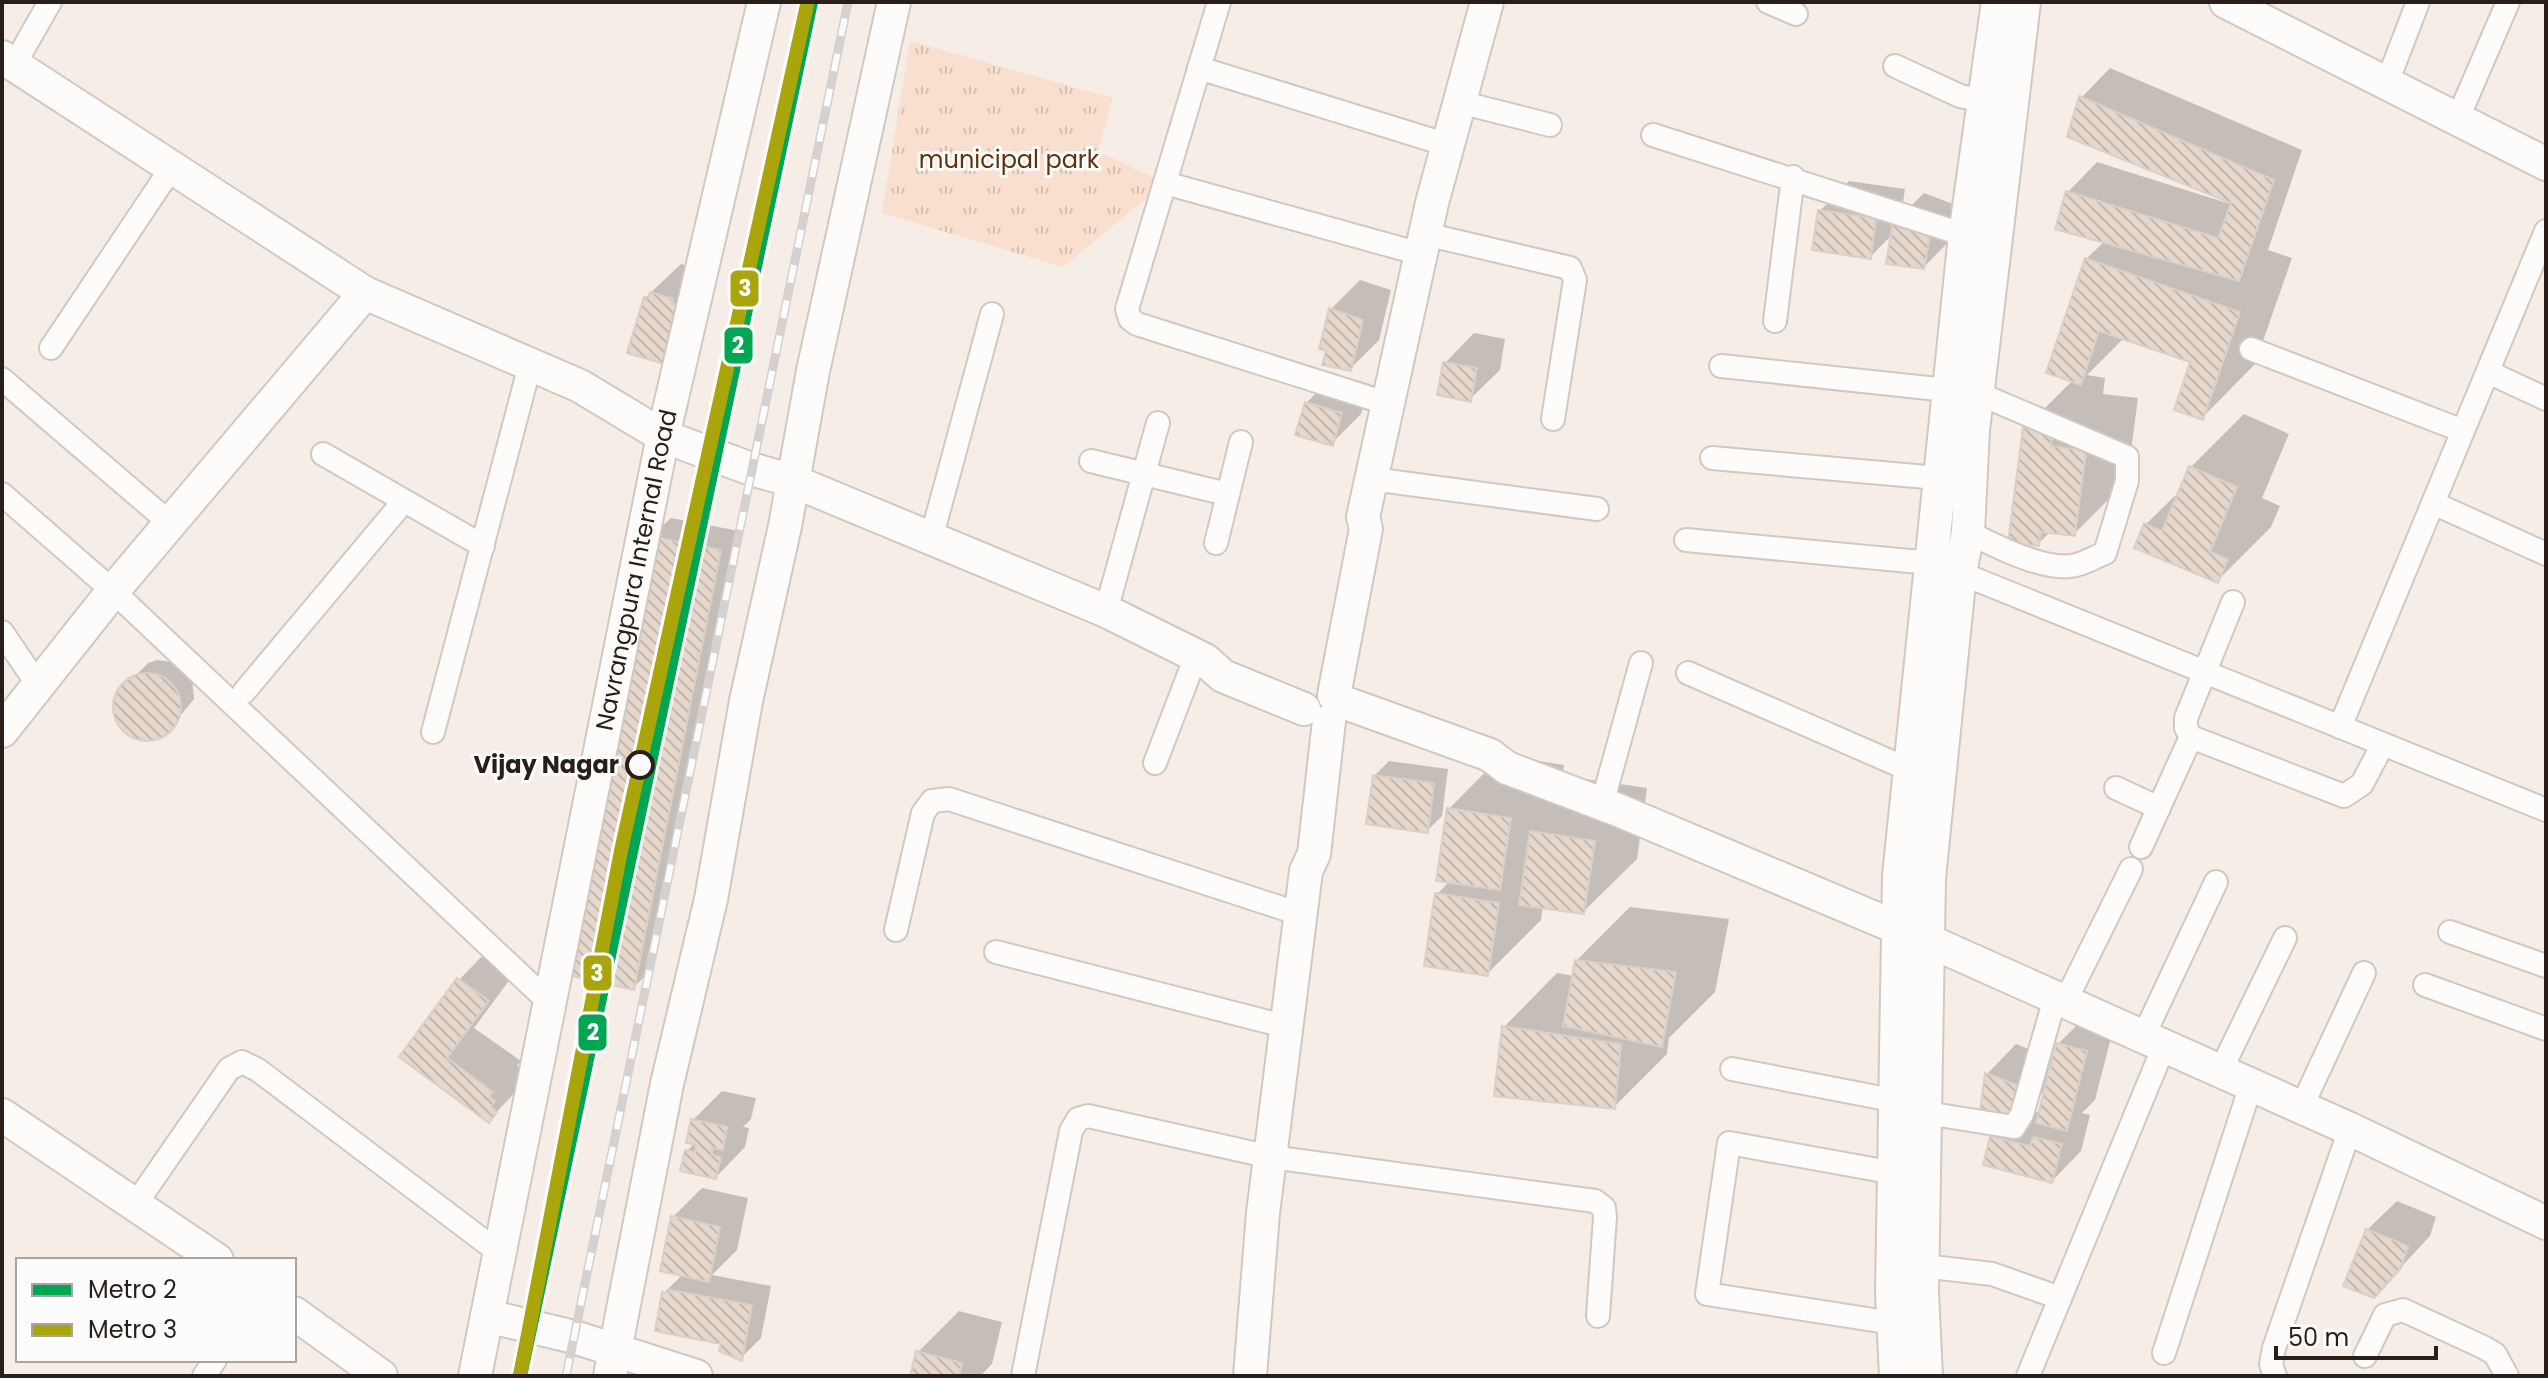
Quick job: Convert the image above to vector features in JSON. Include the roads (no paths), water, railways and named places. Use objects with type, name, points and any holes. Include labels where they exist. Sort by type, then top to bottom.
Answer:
[{"type":"street","points":[[50,2],[8,61],[365,293],[580,386],[663,436],[793,481],[1106,611],[1200,658],[1223,676],[1490,755],[1507,768],[1602,804],[1929,941],[2350,1129],[2546,1223]]},
{"type":"street","name":"Navrangpura Internal Road","points":[[475,1376],[663,436],[764,2]]},
{"type":"street","points":[[613,1364],[667,1084],[711,899],[746,701],[894,2]]},
{"type":"street","points":[[1219,2],[1127,309],[1130,319],[1137,324],[1389,404]]},
{"type":"street","points":[[1250,1376],[1271,1157],[1303,915],[1306,871],[1295,851],[1354,525],[1363,517],[1423,244],[1487,2]]},
{"type":"street","points":[[1768,2],[1796,14]]},
{"type":"street","points":[[1896,1376],[1893,1323],[1899,876],[1910,770],[1945,568],[1968,532],[1962,392],[1965,235],[1998,2]]},
{"type":"street","points":[[1926,1376],[1923,1266],[1929,878],[1945,568],[1938,478],[1962,392],[2024,2]]},
{"type":"street","points":[[2226,2],[2546,164]]},
{"type":"street","points":[[2267,2],[2546,146]]},
{"type":"street","points":[[2393,67],[2418,2]]},
{"type":"street","points":[[2464,104],[2508,2]]},
{"type":"street","points":[[1895,66],[1960,96],[1984,101]]},
{"type":"street","points":[[1199,68],[1448,145]]},
{"type":"street","points":[[1459,102],[1550,125]]},
{"type":"street","points":[[1653,135],[1793,177],[1965,235]]},
{"type":"street","points":[[51,348],[172,167]]},
{"type":"street","points":[[1775,321],[1793,177]]},
{"type":"street","points":[[1165,183],[1423,244],[1570,268],[1575,280],[1553,419]]},
{"type":"street","points":[[2340,727],[2546,231]]},
{"type":"street","points":[[2,731],[113,591],[365,293]]},
{"type":"street","points":[[931,539],[992,314]]},
{"type":"street","points":[[2251,349],[2463,431]]},
{"type":"street","points":[[433,732],[530,365]]},
{"type":"street","points":[[1721,366],[1962,392],[2101,443],[2127,457],[2127,481],[2105,553],[2074,566],[2054,565],[2005,551],[1968,532]]},
{"type":"street","points":[[2488,372],[2546,399]]},
{"type":"street","points":[[2,379],[171,524]]},
{"type":"street","points":[[1106,611],[1158,423]]},
{"type":"street","points":[[1216,543],[1241,442]]},
{"type":"street","points":[[323,454],[483,546]]},
{"type":"street","points":[[1712,458],[1938,478]]},
{"type":"street","points":[[1091,461],[1227,494]]},
{"type":"street","points":[[1372,479],[1597,509]]},
{"type":"street","points":[[2,494],[113,591],[550,1003]]},
{"type":"street","points":[[244,692],[404,501]]},
{"type":"street","points":[[2433,503],[2546,554]]},
{"type":"street","points":[[1686,540],[1945,568],[2546,810]]},
{"type":"street","points":[[2233,602],[2186,718],[2186,728],[2191,737],[2344,796],[2362,784],[2383,744]]},
{"type":"street","points":[[2,632],[38,685]]},
{"type":"street","points":[[1155,763],[1200,658]]},
{"type":"street","points":[[1602,804],[1641,663]]},
{"type":"street","points":[[1688,673],[1910,770]]},
{"type":"street","points":[[2141,847],[2191,737]]},
{"type":"street","points":[[2116,788],[2159,808]]},
{"type":"street","points":[[896,930],[923,813],[932,801],[949,799],[1303,915]]},
{"type":"street","points":[[1926,1113],[2014,1127],[2022,1114],[2060,1000],[2131,869]]},
{"type":"street","points":[[2028,1376],[2216,882]]},
{"type":"street","points":[[2450,932],[2546,966]]},
{"type":"street","points":[[2220,1072],[2285,938]]},
{"type":"street","points":[[996,952],[1288,1027]]},
{"type":"street","points":[[2301,1108],[2364,973]]},
{"type":"street","points":[[2425,985],[2546,1029]]},
{"type":"street","points":[[135,1205],[229,1069],[242,1062],[258,1070],[501,1254]]},
{"type":"street","points":[[1732,1069],[1897,1101]]},
{"type":"street","points":[[2164,1353],[2251,1085]]},
{"type":"street","points":[[2,1115],[214,1258]]},
{"type":"street","points":[[1023,1376],[1071,1131],[1078,1119],[1088,1116],[1271,1157],[1595,1201],[1604,1208],[1605,1217],[1598,1316]]},
{"type":"street","points":[[2275,1376],[2271,1364],[2274,1348],[2350,1129]]},
{"type":"street","points":[[1893,1323],[1707,1294],[1729,1143],[1895,1173]]},
{"type":"street","points":[[1923,1266],[1992,1274],[2060,1298]]},
{"type":"street","points":[[2365,1356],[2385,1315],[2403,1310],[2495,1354],[2507,1376]]},
{"type":"street","points":[[296,1314],[381,1376]]},
{"type":"street","points":[[487,1316],[574,1337],[613,1364],[696,1376]]},
{"type":"railway","points":[[566,1376],[848,2]]},
{"type":"metro line","name":"2","points":[[520,1376],[811,2]]},
{"type":"metro line","name":"3","points":[[520,1376],[621,851],[807,5]]},
{"type":"place","name":"Vijay Nagar","points":[[640,765]]},
{"type":"park label","name":"municipal park","points":[[1009,160]]}]
